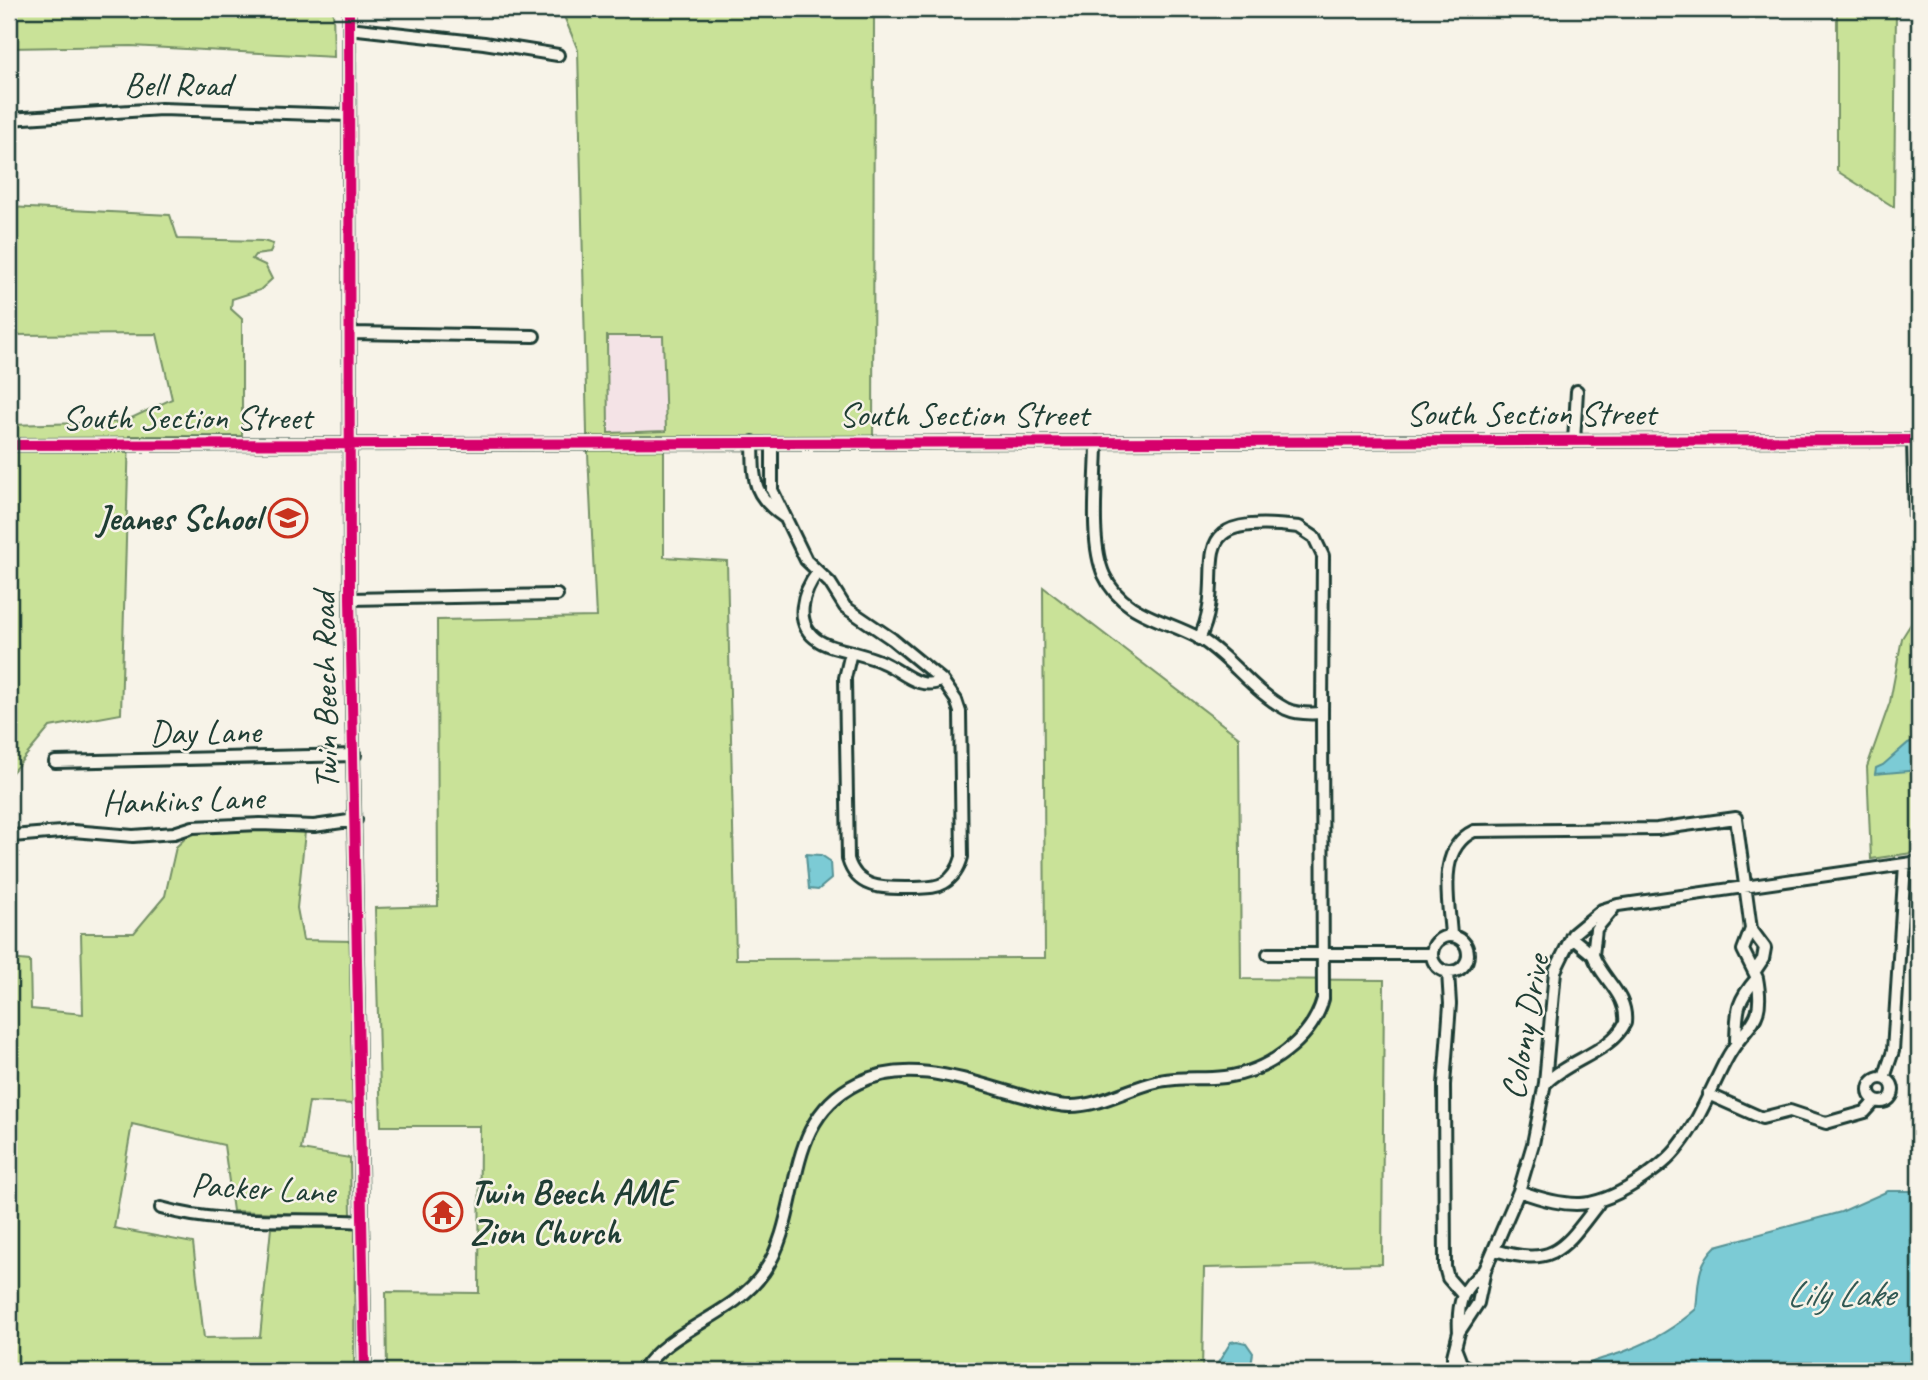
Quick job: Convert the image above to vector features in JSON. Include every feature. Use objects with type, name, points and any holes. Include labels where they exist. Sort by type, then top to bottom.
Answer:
[{"type":"street","name":"Twin Beech Road","points":[[349,9],[350,599],[365,1371]]},
{"type":"street","points":[[349,28],[484,43],[558,55]]},
{"type":"street","name":"Bell Road","points":[[9,119],[173,109],[349,115]]},
{"type":"street","points":[[350,333],[534,336]]},
{"type":"street","points":[[1574,441],[1577,391]]},
{"type":"street","points":[[1915,519],[1916,439]]},
{"type":"street","name":"South Section Street","points":[[9,445],[1916,439]]},
{"type":"street","points":[[753,442],[759,496],[784,517]]},
{"type":"street","points":[[1097,442],[1097,547],[1105,578],[1128,606],[1199,639],[1287,710],[1322,713]]},
{"type":"street","points":[[772,443],[772,490],[806,561],[830,583],[845,607],[892,639],[942,680],[956,700],[962,726],[960,864],[947,881],[935,887],[872,886],[856,876],[848,859],[845,678],[851,652]]},
{"type":"street","points":[[642,1371],[672,1343],[743,1297],[765,1271],[781,1241],[797,1162],[808,1133],[830,1105],[857,1083],[889,1073],[922,1070],[1070,1105],[1106,1099],[1157,1081],[1228,1077],[1247,1072],[1274,1060],[1315,1022],[1323,999],[1325,954],[1323,556],[1314,537],[1299,527],[1239,526],[1229,530],[1214,545],[1209,567],[1210,616],[1199,639]]},
{"type":"street","points":[[818,572],[803,595],[806,626],[820,642],[882,661],[915,681],[934,683],[942,680]]},
{"type":"street","points":[[350,599],[557,595]]},
{"type":"street","name":"Day Lane","points":[[55,762],[355,755]]},
{"type":"street","points":[[1451,935],[1450,855],[1463,837],[1482,829],[1657,829],[1736,818],[1751,929],[1765,948],[1756,974],[1737,1006],[1736,1041]]},
{"type":"street","name":"Hankins Lane","points":[[12,835],[73,831],[133,836],[174,833],[193,827],[260,824],[314,827],[356,820]]},
{"type":"street","name":"Colony Drive","points":[[1453,1371],[1459,1332],[1478,1303],[1485,1270],[1519,1191],[1533,1144],[1545,1083],[1555,971],[1571,937],[1602,910],[1618,905],[1919,862]]},
{"type":"street","points":[[1884,1078],[1893,1051],[1905,864]]},
{"type":"street","points":[[1592,955],[1597,929],[1606,914],[1618,905]]},
{"type":"street","points":[[1495,1250],[1521,1258],[1538,1258],[1556,1252],[1598,1204],[1622,1192],[1679,1147],[1736,1041],[1756,1021],[1761,1010],[1756,974],[1743,950],[1751,929]]},
{"type":"street","points":[[1451,935],[1465,943],[1468,954],[1464,965],[1448,972],[1435,965],[1432,954],[1438,939],[1451,935]]},
{"type":"street","points":[[1545,1083],[1557,1071],[1612,1040],[1625,1023],[1624,1003],[1597,968],[1592,955],[1571,937]]},
{"type":"street","points":[[1268,954],[1432,954]]},
{"type":"street","points":[[1448,972],[1450,1004],[1444,1085],[1445,1267],[1448,1278],[1462,1294]]},
{"type":"street","points":[[1884,1078],[1892,1084],[1893,1096],[1883,1103],[1875,1101],[1870,1095],[1870,1087],[1874,1080],[1884,1078]]},
{"type":"street","points":[[1709,1094],[1762,1118],[1790,1111],[1826,1123],[1865,1112],[1875,1101]]},
{"type":"street","points":[[1519,1191],[1571,1205],[1598,1204]]},
{"type":"street","name":"Packer Lane","points":[[161,1208],[179,1214],[230,1219],[362,1222]]},
{"type":"street","name":"Colony Drive","points":[[1459,1332],[1458,1304],[1462,1294],[1485,1270]]},
{"type":"street","points":[[1455,1346],[1461,1363],[1473,1371]]},
{"type":"shaded area","points":[[607,336],[663,336],[666,431],[608,433]]},
{"type":"green space","points":[[9,9],[333,9],[334,57],[131,46],[9,48]]},
{"type":"green space","points":[[561,9],[874,9],[873,449],[664,450],[664,557],[727,561],[736,959],[1045,958],[1043,587],[1239,737],[1241,979],[1384,980],[1382,1264],[1204,1268],[1202,1371],[387,1371],[386,1292],[479,1293],[480,1126],[381,1126],[375,908],[438,906],[437,620],[596,617],[587,433],[578,50]],"holes":[[[607,336],[663,336],[666,431],[608,433]]]},
{"type":"green space","points":[[1837,9],[1896,9],[1894,207],[1837,171]]},
{"type":"green space","points":[[9,207],[170,215],[178,239],[263,241],[273,244],[270,253],[255,255],[252,259],[265,265],[272,279],[260,290],[232,299],[231,309],[242,319],[242,436],[129,436],[121,714],[50,727],[9,776],[9,425],[123,422],[172,399],[157,334],[9,335]]},
{"type":"green space","points":[[1919,611],[1919,852],[1871,859],[1867,767],[1890,702],[1902,638]]},
{"type":"green space","points":[[261,829],[305,832],[297,908],[303,940],[352,941],[354,1104],[309,1102],[301,1150],[350,1158],[351,1216],[233,1211],[224,1145],[132,1124],[114,1228],[193,1243],[204,1338],[260,1337],[271,1228],[355,1228],[354,1371],[9,1371],[9,959],[30,961],[31,1009],[83,1014],[81,933],[134,933],[165,896],[176,847],[191,833]]},
{"type":"water","points":[[1919,739],[1919,770],[1875,774],[1876,768],[1908,743]]},
{"type":"water","points":[[806,854],[821,855],[830,861],[831,879],[818,890],[809,889]]},
{"type":"water","name":"Lily Lake","points":[[1888,1191],[1919,1191],[1919,1371],[1576,1371],[1655,1338],[1696,1309],[1702,1268],[1716,1246],[1841,1212]]},
{"type":"water","points":[[1231,1342],[1246,1343],[1253,1353],[1250,1371],[1213,1371]]},
{"type":"cycle path","points":[[349,9],[350,599],[365,1371]]},
{"type":"cycle path","points":[[9,445],[1919,440]]},
{"type":"place","name":"Jeanes School","points":[[288,518]]},
{"type":"place","name":"Twin Beech AME Zion Church","points":[[443,1212]]}]
